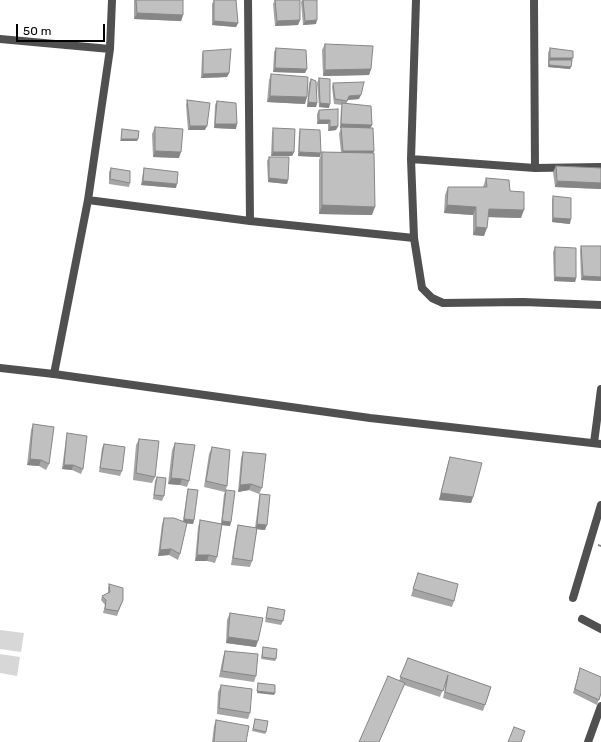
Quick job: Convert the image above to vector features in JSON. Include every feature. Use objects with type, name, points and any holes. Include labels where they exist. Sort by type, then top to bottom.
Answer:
[{"type":"street","points":[[54,374],[88,200],[110,49],[112,0]]},
{"type":"street","points":[[248,0],[250,221]]},
{"type":"street","points":[[416,0],[411,159],[414,238],[422,288],[432,298],[443,303],[523,302],[601,305]]},
{"type":"street","points":[[534,0],[535,168]]},
{"type":"street","points":[[0,39],[110,49]]},
{"type":"street","points":[[411,159],[535,168],[601,167]]},
{"type":"street","points":[[88,200],[250,221],[414,238]]},
{"type":"street","points":[[0,368],[54,374],[370,418],[598,443],[601,389]]},
{"type":"street","points":[[573,598],[601,505]]},
{"type":"street","points":[[582,618],[601,629]]},
{"type":"street","points":[[588,742],[601,706]]},
{"type":"shaded area","points":[[0,630],[24,633],[21,652],[0,649]]},
{"type":"shaded area","points":[[0,654],[20,657],[17,676],[0,673]]},
{"type":"building","points":[[136,0],[183,0],[183,15],[137,13]]},
{"type":"building","points":[[214,0],[236,0],[238,23],[214,21]]},
{"type":"building","points":[[275,0],[300,0],[300,20],[277,21]]},
{"type":"building","points":[[303,0],[317,0],[317,20],[305,21]]},
{"type":"building","points":[[325,44],[373,46],[371,69],[325,70]]},
{"type":"building","points":[[276,48],[306,50],[307,69],[275,68]]},
{"type":"building","points":[[550,48],[573,51],[573,58],[550,58]]},
{"type":"building","points":[[231,49],[229,73],[203,74],[203,51]]},
{"type":"building","points":[[549,60],[572,60],[571,67],[549,65]]},
{"type":"building","points":[[271,74],[308,77],[307,97],[270,96]]},
{"type":"building","points":[[319,78],[330,79],[330,104],[320,103]]},
{"type":"building","points":[[311,79],[316,81],[317,103],[308,102]]},
{"type":"building","points":[[364,82],[361,95],[349,96],[347,101],[335,99],[333,83]]},
{"type":"building","points":[[187,100],[210,103],[207,126],[190,126]]},
{"type":"building","points":[[217,101],[236,103],[237,124],[215,124]]},
{"type":"building","points":[[342,103],[371,106],[372,125],[341,124]]},
{"type":"building","points":[[338,109],[338,126],[330,127],[330,120],[319,120],[319,110]]},
{"type":"building","points":[[155,127],[183,129],[181,152],[155,151]]},
{"type":"building","points":[[341,127],[373,128],[374,151],[343,151]]},
{"type":"building","points":[[273,128],[295,129],[294,152],[273,152]]},
{"type":"building","points":[[122,129],[139,131],[138,139],[121,139]]},
{"type":"building","points":[[300,129],[320,130],[321,153],[299,152]]},
{"type":"building","points":[[322,152],[374,153],[375,207],[322,205]]},
{"type":"building","points":[[269,157],[289,157],[288,180],[269,178]]},
{"type":"building","points":[[556,166],[601,168],[601,183],[557,181]]},
{"type":"building","points":[[111,168],[130,171],[130,183],[110,179]]},
{"type":"building","points":[[144,168],[178,172],[177,184],[143,181]]},
{"type":"building","points":[[486,178],[509,180],[510,191],[524,192],[524,210],[489,209],[487,228],[476,227],[476,207],[447,205],[448,187],[487,187]]},
{"type":"building","points":[[553,196],[571,198],[571,219],[553,218]]},
{"type":"building","points":[[581,246],[601,246],[601,277],[583,276]]},
{"type":"building","points":[[555,247],[576,248],[576,278],[555,277]]},
{"type":"building","points":[[33,424],[54,427],[49,464],[41,460],[30,459]]},
{"type":"building","points":[[67,433],[87,436],[83,469],[73,465],[64,465]]},
{"type":"building","points":[[139,439],[159,441],[155,477],[136,473]]},
{"type":"building","points":[[175,443],[195,445],[189,481],[171,478]]},
{"type":"building","points":[[104,444],[125,447],[122,471],[100,468]]},
{"type":"building","points":[[212,447],[230,450],[227,486],[206,481]]},
{"type":"building","points":[[243,452],[266,454],[262,488],[251,484],[240,485]]},
{"type":"building","points":[[450,457],[482,463],[473,497],[441,493]]},
{"type":"building","points":[[157,477],[166,478],[164,496],[154,495]]},
{"type":"building","points":[[188,489],[198,490],[194,520],[184,519]]},
{"type":"building","points":[[226,490],[235,491],[231,522],[222,521]]},
{"type":"building","points":[[260,494],[270,495],[267,525],[257,524]]},
{"type":"building","points":[[164,518],[174,518],[187,523],[180,554],[171,549],[160,550]]},
{"type":"building","points":[[200,520],[222,524],[217,557],[197,555]]},
{"type":"building","points":[[238,525],[257,528],[252,561],[233,558]]},
{"type":"building","points":[[418,573],[458,584],[454,601],[413,589]]},
{"type":"building","points":[[109,584],[123,588],[123,600],[118,611],[105,609],[106,600],[102,596],[110,592]]},
{"type":"building","points":[[268,607],[285,610],[283,621],[266,618]]},
{"type":"building","points":[[230,613],[263,618],[258,641],[228,637]]},
{"type":"building","points":[[263,647],[277,649],[276,659],[262,657]]},
{"type":"building","points":[[225,651],[258,654],[256,676],[222,671]]},
{"type":"building","points":[[408,658],[491,687],[485,705],[445,692],[448,675],[443,691],[400,677]]},
{"type":"building","points":[[580,668],[601,677],[601,693],[599,700],[575,689]]},
{"type":"building","points":[[388,676],[405,683],[379,742],[359,742]]},
{"type":"building","points":[[258,683],[275,685],[275,693],[257,691]]},
{"type":"building","points":[[221,685],[252,689],[250,713],[219,708]]},
{"type":"building","points":[[255,719],[268,721],[266,732],[253,729]]},
{"type":"building","points":[[216,720],[249,726],[246,742],[214,742]]},
{"type":"building","points":[[514,727],[525,731],[521,742],[508,742]]}]
